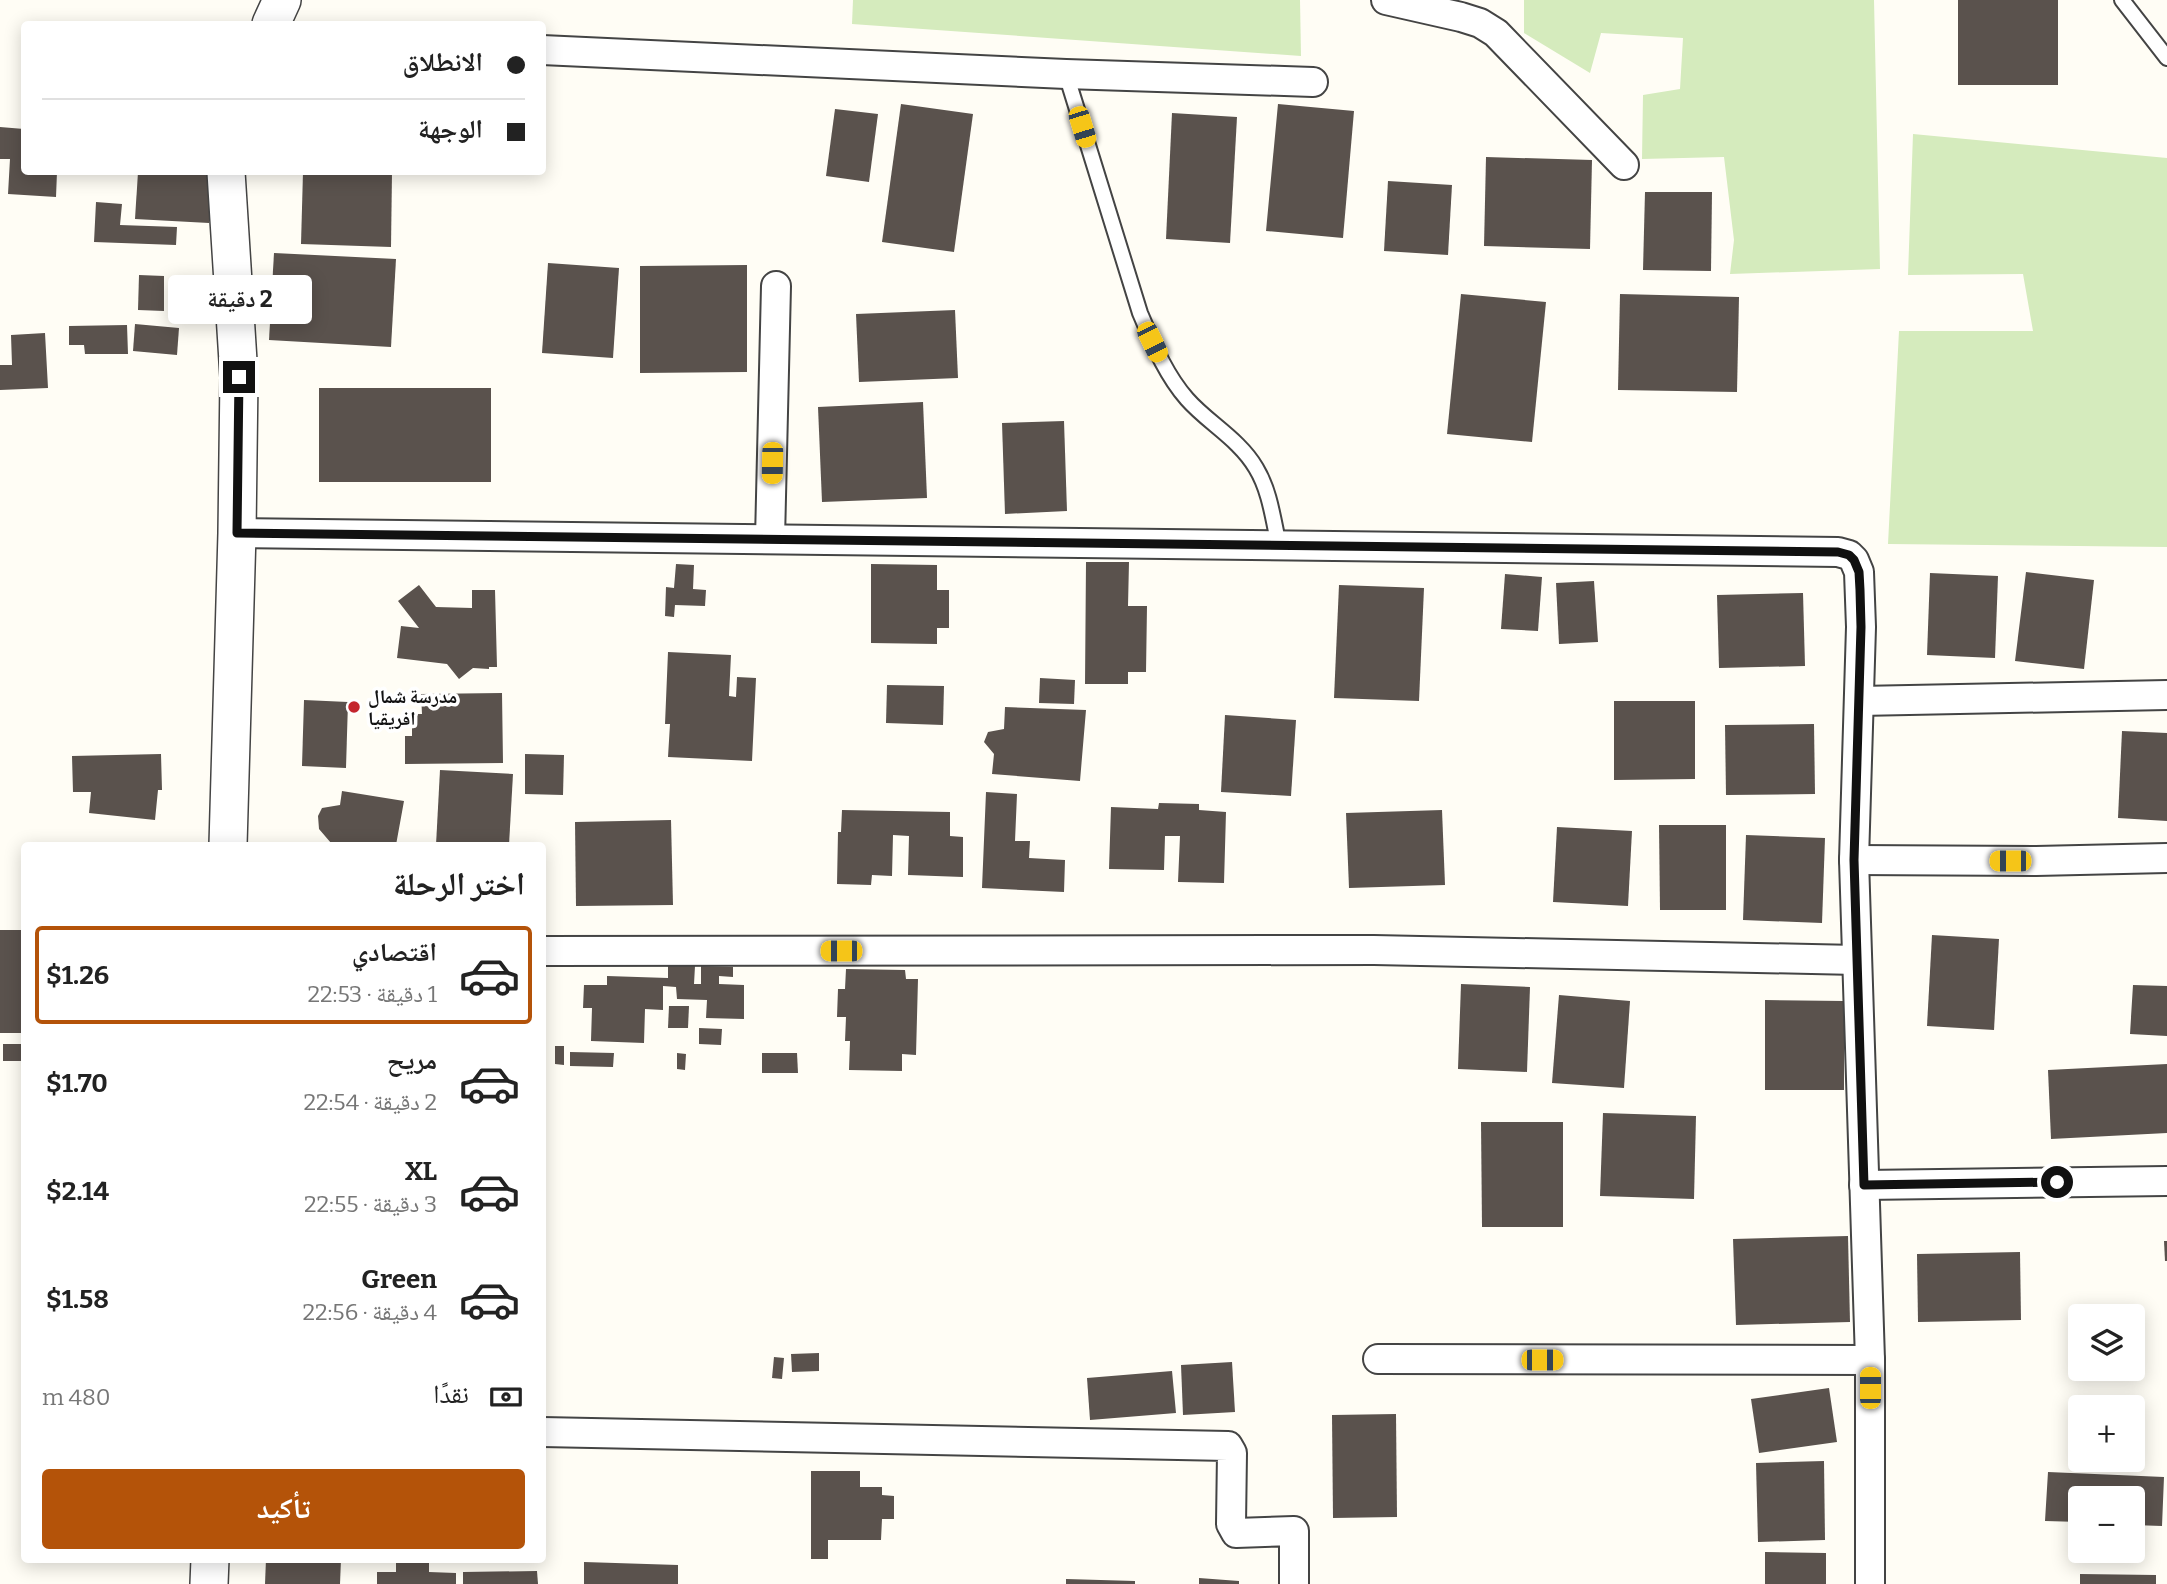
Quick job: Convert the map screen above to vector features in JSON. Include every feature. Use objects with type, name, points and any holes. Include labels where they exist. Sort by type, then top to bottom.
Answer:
[{"type":"street","points":[[272,21],[282,0]]},
{"type":"street","points":[[1385,0],[1461,17],[1496,33],[1625,165]]},
{"type":"street","points":[[546,50],[1066,74],[1313,82]]},
{"type":"street","points":[[226,175],[239,377],[228,842]]},
{"type":"street","points":[[770,539],[776,286]]},
{"type":"street","points":[[237,533],[1838,552],[1849,555],[1859,572],[1860,590],[1854,860],[1870,1360],[1870,1584]]},
{"type":"street","points":[[1859,701],[2167,695]]},
{"type":"street","points":[[1854,860],[2036,861],[2167,858]]},
{"type":"street","points":[[546,951],[1374,950],[1857,960]]},
{"type":"street","points":[[1864,1185],[2167,1181]]},
{"type":"street","points":[[1378,1359],[1870,1360]]},
{"type":"street","points":[[546,1432],[1228,1446],[1232,1453],[1231,1524],[1236,1532],[1294,1531],[1294,1584]]},
{"type":"street","points":[[209,1584],[211,1563]]},
{"type":"lane","points":[[2122,0],[2167,58]]},
{"type":"lane","points":[[1066,74],[1140,313],[1152,342],[1167,373],[1187,399],[1242,448],[1256,468],[1267,491],[1279,546]]},
{"type":"green space","points":[[853,0],[1300,0],[1301,56],[852,24]]},
{"type":"green space","points":[[1524,0],[1874,0],[1880,269],[1730,274],[1734,240],[1724,157],[1642,159],[1643,95],[1680,89],[1683,38],[1601,33],[1590,73],[1524,33]]},
{"type":"green space","points":[[1913,134],[2167,158],[2167,547],[1888,544],[1899,331],[2033,331],[2023,274],[1908,275]]},
{"type":"building","points":[[1958,0],[2058,0],[2058,85],[1958,85]]},
{"type":"building","points":[[901,104],[973,114],[954,252],[882,242]]},
{"type":"building","points":[[1278,104],[1354,111],[1343,238],[1266,231]]},
{"type":"building","points":[[835,109],[878,114],[869,182],[826,176]]},
{"type":"building","points":[[1172,113],[1237,117],[1230,243],[1166,239]]},
{"type":"building","points":[[0,127],[21,129],[21,175],[57,175],[56,197],[8,194],[10,159],[0,159]]},
{"type":"building","points":[[1486,157],[1592,160],[1590,249],[1484,246]]},
{"type":"building","points":[[138,175],[212,175],[209,223],[135,219]]},
{"type":"building","points":[[303,175],[392,175],[391,247],[301,244]]},
{"type":"building","points":[[1388,181],[1452,185],[1448,255],[1384,251]]},
{"type":"building","points":[[1645,192],[1712,192],[1711,271],[1643,270]]},
{"type":"building","points":[[96,202],[122,204],[120,225],[177,227],[176,245],[94,242]]},
{"type":"building","points":[[274,253],[396,259],[391,347],[269,340]]},
{"type":"building","points":[[548,263],[619,268],[613,358],[542,353]]},
{"type":"building","points":[[747,265],[747,372],[640,373],[640,266]]},
{"type":"building","points":[[139,275],[164,276],[164,311],[138,310]]},
{"type":"building","points":[[1461,294],[1546,302],[1532,442],[1447,434]]},
{"type":"building","points":[[1620,294],[1739,297],[1737,392],[1618,390]]},
{"type":"building","points":[[955,310],[958,378],[859,382],[856,314]]},
{"type":"building","points":[[135,324],[179,328],[177,355],[133,351]]},
{"type":"building","points":[[127,325],[128,354],[85,354],[84,345],[69,345],[69,326]]},
{"type":"building","points":[[45,333],[48,388],[0,390],[0,365],[12,365],[11,335]]},
{"type":"building","points":[[319,388],[491,388],[491,482],[319,482]]},
{"type":"building","points":[[923,402],[927,498],[822,502],[818,407]]},
{"type":"building","points":[[1064,421],[1067,511],[1005,514],[1002,423]]},
{"type":"building","points":[[1086,562],[1129,562],[1128,606],[1147,606],[1146,672],[1128,672],[1128,684],[1085,684]]},
{"type":"building","points":[[676,564],[694,565],[693,589],[706,590],[705,606],[675,605],[674,617],[665,616],[666,587],[674,588]]},
{"type":"building","points":[[871,564],[937,565],[937,590],[949,590],[949,628],[937,628],[937,644],[871,643]]},
{"type":"building","points":[[2026,572],[2094,580],[2084,669],[2015,661]]},
{"type":"building","points":[[1930,573],[1998,576],[1995,658],[1927,655]]},
{"type":"building","points":[[1505,574],[1542,577],[1538,631],[1501,629]]},
{"type":"building","points":[[1594,581],[1598,642],[1559,644],[1556,583]]},
{"type":"building","points":[[419,585],[436,607],[472,608],[472,590],[495,590],[497,667],[473,668],[459,679],[447,664],[397,658],[401,626],[419,628],[398,601]]},
{"type":"building","points":[[1339,585],[1424,588],[1419,701],[1334,698]]},
{"type":"building","points":[[1803,593],[1805,666],[1719,668],[1717,595]]},
{"type":"building","points":[[668,652],[731,655],[729,696],[736,697],[737,677],[756,678],[752,761],[668,757],[670,724],[665,724]]},
{"type":"building","points":[[1040,678],[1075,680],[1074,704],[1039,703]]},
{"type":"building","points":[[887,685],[944,686],[943,725],[886,723]]},
{"type":"building","points":[[502,693],[503,763],[405,764],[405,736],[412,736],[412,714],[422,714],[421,694]]},
{"type":"building","points":[[304,700],[348,702],[346,768],[302,766]]},
{"type":"building","points":[[1614,701],[1695,701],[1695,779],[1614,780]]},
{"type":"building","points":[[1005,707],[1086,710],[1080,781],[992,774],[994,754],[984,742],[988,732],[1004,729]]},
{"type":"building","points":[[1225,715],[1296,720],[1291,796],[1221,792]]},
{"type":"building","points":[[1814,724],[1815,794],[1726,795],[1725,725]]},
{"type":"building","points":[[2122,731],[2167,733],[2167,821],[2118,818]]},
{"type":"building","points":[[161,754],[162,790],[158,790],[155,820],[89,813],[91,792],[73,792],[72,756]]},
{"type":"building","points":[[525,754],[564,755],[563,795],[525,794]]},
{"type":"building","points":[[440,770],[513,774],[509,842],[436,842]]},
{"type":"building","points":[[342,791],[404,801],[397,842],[330,842],[319,829],[318,816],[322,808],[340,805]]},
{"type":"building","points":[[986,792],[1017,794],[1015,841],[1030,841],[1029,858],[1065,860],[1064,892],[982,888]]},
{"type":"building","points":[[1159,803],[1199,804],[1199,810],[1226,812],[1224,883],[1178,882],[1180,836],[1165,836],[1164,870],[1109,869],[1111,807],[1158,809]]},
{"type":"building","points":[[842,810],[950,812],[950,836],[963,837],[963,877],[908,875],[909,836],[893,835],[892,876],[872,875],[871,885],[837,884],[838,832],[841,832]]},
{"type":"building","points":[[1442,810],[1445,885],[1349,888],[1346,813]]},
{"type":"building","points":[[671,820],[673,905],[576,906],[575,822]]},
{"type":"building","points":[[1659,825],[1726,825],[1726,910],[1660,910]]},
{"type":"building","points":[[1557,827],[1632,831],[1628,906],[1553,902]]},
{"type":"building","points":[[1746,835],[1825,838],[1822,923],[1743,920]]},
{"type":"building","points":[[0,930],[21,930],[21,1033],[0,1033]]},
{"type":"building","points":[[1932,935],[1999,939],[1994,1030],[1927,1026]]},
{"type":"building","points":[[668,966],[695,966],[694,984],[701,984],[701,966],[733,967],[733,977],[719,976],[719,984],[744,985],[744,1019],[706,1018],[707,1000],[677,999],[676,987],[663,986],[663,1010],[645,1009],[644,1043],[591,1041],[592,1008],[583,1008],[584,985],[607,985],[607,976],[668,978]]},
{"type":"building","points":[[846,969],[905,970],[906,979],[918,979],[916,1055],[902,1054],[902,1071],[849,1070],[850,1041],[845,1041],[846,1017],[837,1017],[838,989],[845,989]]},
{"type":"building","points":[[1461,984],[1530,987],[1527,1072],[1458,1069]]},
{"type":"building","points":[[2133,985],[2167,986],[2167,1036],[2130,1034]]},
{"type":"building","points":[[1559,995],[1630,1001],[1624,1088],[1552,1083]]},
{"type":"building","points":[[1765,1000],[1844,1001],[1844,1090],[1765,1090]]},
{"type":"building","points":[[669,1006],[689,1006],[688,1028],[668,1028]]},
{"type":"building","points":[[699,1028],[722,1029],[721,1045],[699,1044]]},
{"type":"building","points":[[3,1044],[21,1044],[21,1061],[3,1061]]},
{"type":"building","points":[[555,1046],[564,1046],[564,1065],[555,1064]]},
{"type":"building","points":[[570,1052],[614,1053],[613,1067],[570,1066]]},
{"type":"building","points":[[677,1053],[686,1054],[685,1070],[677,1069]]},
{"type":"building","points":[[762,1053],[797,1053],[798,1073],[762,1073]]},
{"type":"building","points":[[2167,1064],[2167,1133],[2051,1139],[2048,1070]]},
{"type":"building","points":[[1603,1113],[1696,1116],[1694,1199],[1600,1196]]},
{"type":"building","points":[[1481,1122],[1563,1122],[1563,1227],[1482,1227]]},
{"type":"building","points":[[1848,1236],[1850,1322],[1736,1325],[1733,1239]]},
{"type":"building","points":[[2164,1241],[2167,1241],[2167,1261],[2165,1261]]},
{"type":"building","points":[[2020,1252],[2021,1320],[1918,1322],[1917,1254]]},
{"type":"building","points":[[819,1353],[819,1371],[792,1372],[791,1354]]},
{"type":"building","points":[[774,1357],[784,1358],[782,1379],[772,1378]]},
{"type":"building","points":[[1232,1362],[1235,1412],[1183,1415],[1181,1365]]},
{"type":"building","points":[[1172,1371],[1176,1413],[1090,1420],[1087,1378]]},
{"type":"building","points":[[1829,1388],[1837,1442],[1759,1453],[1751,1399]]},
{"type":"building","points":[[1396,1414],[1397,1517],[1333,1518],[1332,1415]]},
{"type":"building","points":[[1824,1461],[1825,1540],[1758,1542],[1756,1463]]},
{"type":"building","points":[[811,1471],[860,1471],[860,1487],[882,1487],[882,1495],[894,1496],[894,1519],[882,1519],[881,1540],[828,1540],[828,1559],[811,1559]]},
{"type":"building","points":[[2048,1472],[2164,1477],[2162,1526],[2145,1525],[2145,1486],[2068,1486],[2068,1522],[2045,1521]]},
{"type":"building","points":[[1765,1552],[1826,1553],[1826,1584],[1765,1584]]},
{"type":"building","points":[[584,1562],[678,1565],[678,1584],[584,1584]]},
{"type":"building","points":[[266,1563],[341,1563],[340,1584],[265,1584]]},
{"type":"building","points":[[396,1563],[429,1563],[429,1572],[456,1573],[456,1584],[377,1584],[377,1572],[396,1572]]},
{"type":"building","points":[[537,1571],[538,1584],[463,1584],[463,1572]]},
{"type":"building","points":[[2080,1574],[2156,1575],[2156,1584],[2080,1584]]},
{"type":"building","points":[[1199,1578],[1239,1581],[1239,1584],[1199,1584]]},
{"type":"building","points":[[1066,1579],[1135,1581],[1135,1584],[1066,1584]]},
{"type":"place","name":"مدرسة شمال افريقيا","points":[[354,707]]},
{"type":"route","points":[[239,377],[237,533],[1838,552],[1849,555],[1859,572],[1861,627],[1854,860],[1864,1185],[2057,1182]]}]
